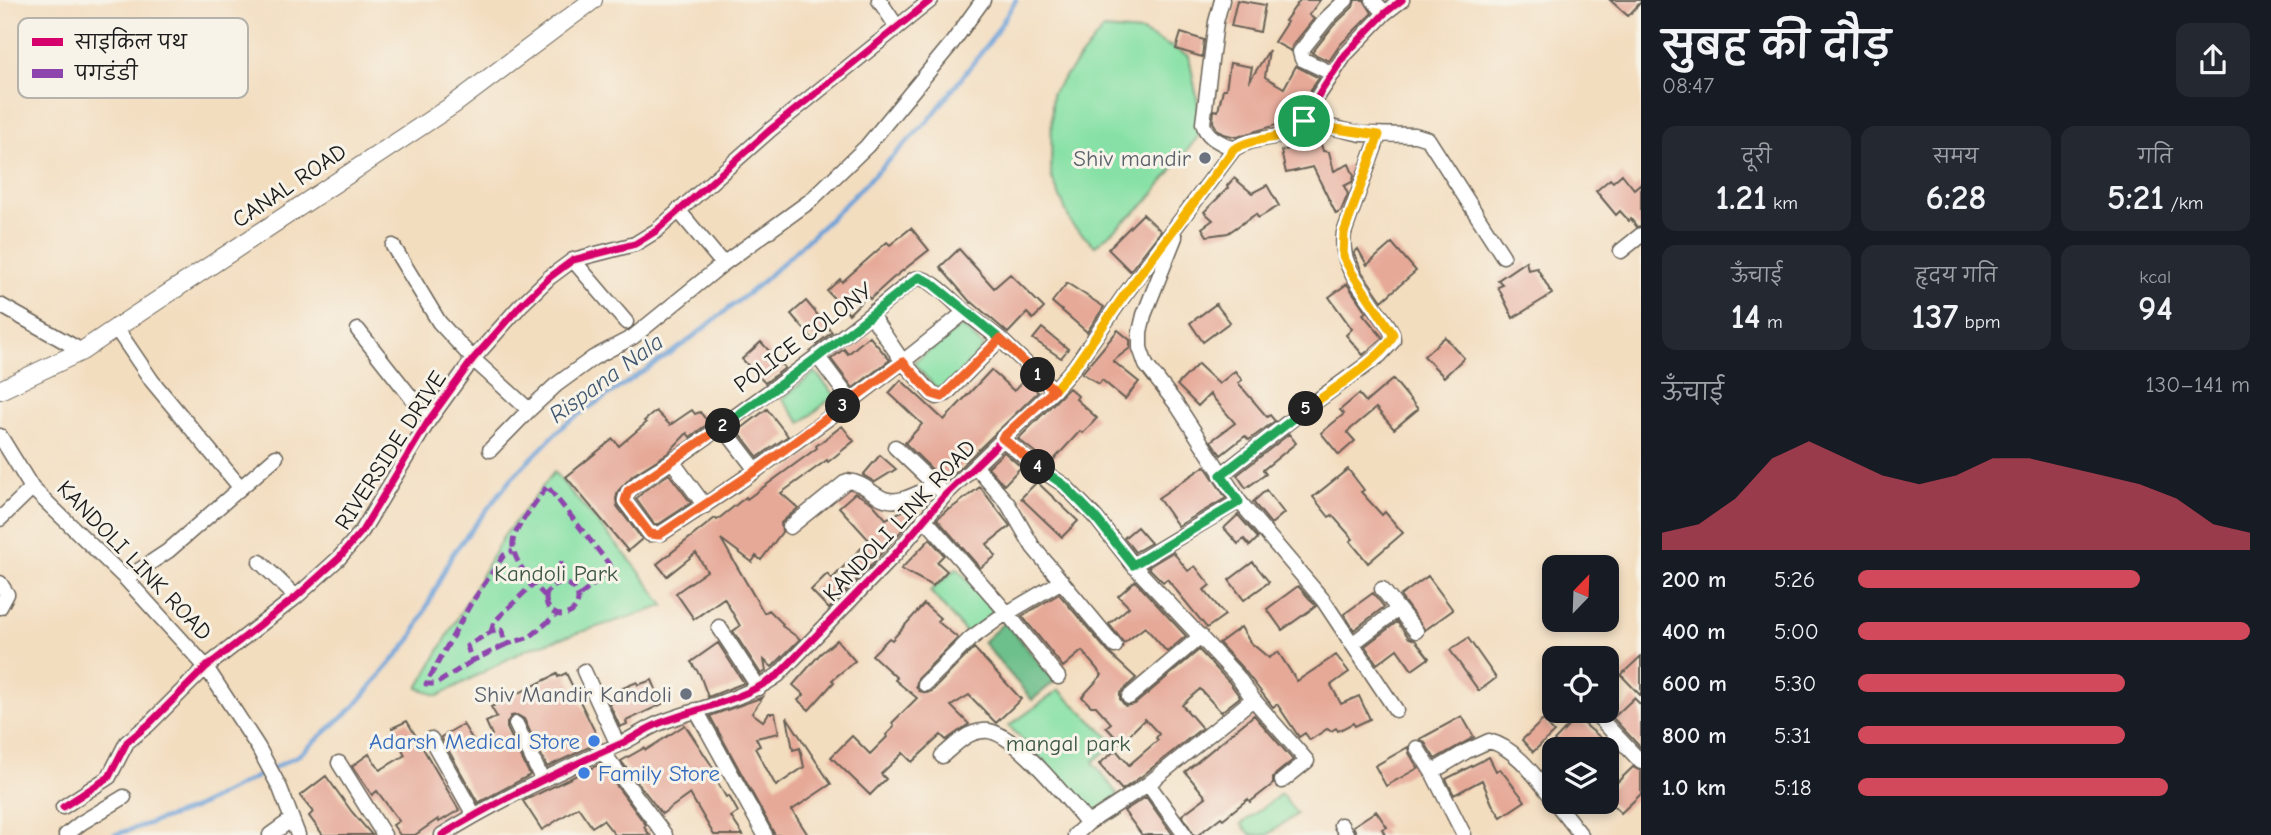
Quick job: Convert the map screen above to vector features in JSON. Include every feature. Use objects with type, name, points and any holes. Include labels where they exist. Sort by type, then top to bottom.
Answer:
[{"type":"street","name":"CANAL ROAD","points":[[0,390],[82,351],[453,105],[593,0]]},
{"type":"street","points":[[878,0],[897,27]]},
{"type":"street","points":[[490,450],[556,385],[593,358],[633,337],[723,264],[810,201],[867,146],[952,43],[983,0]]},
{"type":"street","points":[[1222,0],[1216,22],[1203,123],[1208,134],[1234,149],[1242,144],[1287,135],[1304,121],[1345,55],[1385,13],[1402,0]]},
{"type":"street","points":[[1332,74],[1302,59],[1300,52],[1327,18],[1346,0]]},
{"type":"street","points":[[1373,0],[1385,13]]},
{"type":"street","name":"RIVERSIDE DRIVE","points":[[63,807],[109,777],[127,742],[206,667],[296,597],[339,558],[362,531],[429,420],[473,359],[550,277],[573,260],[635,244],[656,231],[771,130],[930,1]]},
{"type":"street","points":[[1304,121],[1336,129],[1379,135],[1415,135],[1428,139],[1503,256]]},
{"type":"street","points":[[1221,475],[1380,355],[1393,341],[1391,329],[1343,256],[1342,243],[1379,135]]},
{"type":"street","name":"KANDOLI LINK ROAD","points":[[442,835],[542,779],[658,724],[759,688],[778,675],[896,553],[924,518],[940,490],[976,467],[1075,366],[1234,149]]},
{"type":"street","points":[[678,210],[723,264]]},
{"type":"street","points":[[1183,217],[1144,315],[1140,348],[1146,365],[1177,405],[1239,502],[1322,600],[1396,710]]},
{"type":"street","points":[[1621,251],[1641,235]]},
{"type":"street","points":[[393,246],[439,322],[473,359],[529,410]]},
{"type":"street","points":[[573,260],[626,322]]},
{"type":"street","name":"POLICE COLONY","points":[[705,506],[662,533],[654,535],[650,534],[625,501],[625,495],[631,488],[818,357],[919,277],[930,282],[965,312]]},
{"type":"street","points":[[0,305],[82,351]]},
{"type":"street","points":[[673,461],[705,506],[851,401],[965,312],[1000,339],[1054,390]]},
{"type":"street","points":[[871,316],[903,362],[932,394],[942,397],[1000,339]]},
{"type":"street","points":[[116,328],[152,381],[240,487]]},
{"type":"street","points":[[358,330],[429,420]]},
{"type":"street","points":[[818,357],[851,401]]},
{"type":"street","points":[[722,426],[757,470]]},
{"type":"street","name":"KANDOLI LINK ROAD","points":[[0,436],[32,488],[126,579],[206,667],[281,788],[291,820]]},
{"type":"street","points":[[1002,438],[1035,466],[1064,485],[1096,518],[1133,565],[1237,676],[1253,699],[1307,761],[1282,780]]},
{"type":"street","points":[[895,447],[940,490]]},
{"type":"street","points":[[126,579],[168,551],[276,457]]},
{"type":"street","points":[[976,467],[1008,504],[1033,547],[1115,646]]},
{"type":"street","points":[[790,527],[847,481],[862,484],[882,498],[890,500],[940,490]]},
{"type":"street","points":[[0,519],[32,488]]},
{"type":"street","points":[[1133,565],[1239,502]]},
{"type":"street","points":[[924,518],[1008,614],[1058,677]]},
{"type":"street","points":[[260,562],[296,597]]},
{"type":"street","points":[[925,684],[970,639],[1062,581]]},
{"type":"street","points":[[0,583],[7,594],[0,607]]},
{"type":"street","points":[[1382,589],[1416,631]]},
{"type":"street","points":[[1352,644],[1397,610]]},
{"type":"street","points":[[719,627],[759,688]]},
{"type":"street","points":[[1129,697],[1201,636]]},
{"type":"street","points":[[584,671],[618,745]]},
{"type":"street","points":[[1075,835],[1088,823],[1147,784],[1253,699]]},
{"type":"street","points":[[696,710],[765,835]]},
{"type":"street","points":[[1604,723],[1641,762]]},
{"type":"street","points":[[516,724],[542,779]]},
{"type":"street","points":[[942,756],[966,736],[977,732],[985,730],[1006,737],[1025,753],[1088,823]]},
{"type":"street","points":[[431,739],[474,815]]},
{"type":"street","points":[[1432,772],[1489,741],[1507,748],[1542,787]]},
{"type":"street","points":[[1418,748],[1464,835]]},
{"type":"street","points":[[602,751],[664,835]]},
{"type":"street","points":[[339,763],[384,835]]},
{"type":"street","points":[[1147,784],[1185,835]]},
{"type":"street","points":[[66,835],[90,816],[124,797]]},
{"type":"street","points":[[1564,814],[1581,835]]},
{"type":"street","points":[[270,835],[291,820],[298,835]]},
{"type":"green space","points":[[1103,29],[1142,32],[1189,56],[1203,130],[1147,202],[1095,246],[1072,225],[1051,176],[1052,93]]},
{"type":"green space","points":[[962,326],[984,347],[941,393],[913,363]]},
{"type":"green space","points":[[815,372],[835,395],[801,423],[782,399]]},
{"type":"green space","name":"Kandoli Park","points":[[554,472],[636,567],[664,606],[527,649],[438,696],[418,688],[503,537]]},
{"type":"green space","points":[[957,568],[995,612],[968,635],[930,591]]},
{"type":"green space","points":[[1005,622],[1055,681],[1032,700],[983,642]]},
{"type":"green space","name":"mangal park","points":[[1059,690],[1115,743],[1093,762],[1118,795],[1094,813],[1009,726]]},
{"type":"green space","points":[[1281,794],[1297,814],[1267,835],[1251,835],[1241,824]]},
{"type":"building","points":[[1237,0],[1265,5],[1260,32],[1231,26]]},
{"type":"building","points":[[1300,0],[1320,0],[1309,15],[1314,19],[1292,46],[1291,51],[1274,42]]},
{"type":"building","points":[[1355,0],[1364,0],[1372,13],[1340,45],[1329,61],[1312,53],[1334,25],[1353,7]]},
{"type":"building","points":[[1610,0],[1641,0],[1641,2],[1628,16]]},
{"type":"building","points":[[1181,33],[1204,40],[1202,57],[1176,49]]},
{"type":"building","points":[[1269,50],[1265,77],[1284,88],[1296,66],[1319,78],[1290,121],[1236,137],[1224,134],[1213,122],[1214,110],[1218,111],[1223,89],[1226,89],[1230,63],[1252,67],[1249,82]]},
{"type":"building","points":[[1320,141],[1323,151],[1329,152],[1334,171],[1349,164],[1354,176],[1352,182],[1344,186],[1348,194],[1341,211],[1336,214],[1313,167],[1286,173],[1281,151]]},
{"type":"building","points":[[1622,174],[1634,189],[1641,183],[1641,226],[1637,227],[1620,211],[1616,215],[1596,191],[1610,179],[1613,182]]},
{"type":"building","points":[[1234,178],[1252,193],[1267,185],[1279,206],[1258,218],[1256,214],[1228,233],[1207,236],[1202,228],[1213,220],[1204,212],[1228,188]]},
{"type":"building","points":[[1143,214],[1161,231],[1130,271],[1108,249]]},
{"type":"building","points":[[911,228],[929,250],[870,299],[867,296],[849,314],[827,291],[840,279],[842,282],[887,242],[890,245]]},
{"type":"building","points":[[1392,243],[1416,271],[1382,301],[1362,272],[1354,253],[1358,249],[1367,265]]},
{"type":"building","points":[[959,249],[994,288],[1010,274],[1044,308],[1033,319],[1027,313],[1008,333],[971,303],[940,267]]},
{"type":"building","points":[[1526,261],[1528,270],[1537,268],[1552,294],[1513,318],[1498,287],[1503,285],[1498,280]]},
{"type":"building","points":[[1067,283],[1104,307],[1087,332],[1052,302]]},
{"type":"building","points":[[1347,284],[1366,312],[1363,314],[1383,338],[1363,355],[1346,335],[1352,329],[1329,297]]},
{"type":"building","points":[[806,301],[832,332],[817,344],[791,314]]},
{"type":"building","points":[[1216,304],[1230,322],[1203,342],[1190,323]]},
{"type":"building","points":[[1042,328],[1068,349],[1061,358],[1033,339]]},
{"type":"building","points":[[1118,330],[1130,340],[1130,348],[1113,361],[1139,382],[1125,399],[1102,380],[1099,384],[1082,373]]},
{"type":"building","points":[[869,336],[890,360],[853,388],[831,359],[844,349],[848,354]]},
{"type":"building","points":[[1445,337],[1464,358],[1444,377],[1424,356]]},
{"type":"building","points":[[761,342],[785,368],[765,383],[742,359]]},
{"type":"building","points":[[1198,364],[1219,384],[1235,371],[1242,380],[1238,383],[1267,417],[1270,415],[1275,421],[1249,440],[1245,436],[1221,455],[1211,441],[1235,423],[1210,394],[1198,406],[1177,385]]},
{"type":"building","points":[[991,370],[1014,391],[1025,379],[1038,392],[945,482],[905,443],[922,424],[889,393],[901,380],[944,420]]},
{"type":"building","points":[[1393,379],[1418,409],[1394,429],[1376,408],[1347,432],[1355,441],[1339,455],[1321,433],[1344,414],[1340,410],[1359,394],[1366,402]]},
{"type":"building","points":[[1069,388],[1078,396],[1076,399],[1097,418],[1083,433],[1080,431],[1050,464],[1018,439]]},
{"type":"building","points":[[767,409],[788,436],[758,457],[738,431]]},
{"type":"building","points":[[692,410],[695,414],[700,412],[709,423],[690,437],[687,433],[668,453],[633,475],[618,491],[617,506],[642,539],[628,551],[566,477],[613,439],[619,446],[656,411],[670,425]]},
{"type":"building","points":[[842,426],[854,441],[781,493],[798,508],[781,523],[782,532],[761,560],[756,556],[752,562],[721,539],[764,613],[769,610],[782,626],[800,639],[772,667],[764,660],[766,671],[761,674],[733,631],[740,626],[724,598],[694,619],[676,593],[707,571],[696,553],[667,576],[657,564],[715,518],[717,520],[817,448],[816,446]]},
{"type":"building","points":[[1289,434],[1296,443],[1263,470],[1266,474],[1246,488],[1237,475]]},
{"type":"building","points":[[1004,452],[1021,467],[1004,485],[988,467]]},
{"type":"building","points":[[880,455],[896,469],[875,482],[863,475]]},
{"type":"building","points":[[1205,466],[1226,498],[1178,526],[1158,498]]},
{"type":"building","points":[[1348,469],[1364,490],[1361,492],[1382,515],[1385,512],[1403,533],[1368,563],[1350,541],[1353,539],[1332,515],[1329,517],[1313,497]]},
{"type":"building","points":[[669,474],[691,503],[659,524],[654,524],[636,499]]},
{"type":"building","points":[[1037,482],[1078,521],[1062,537],[1021,498]]},
{"type":"building","points":[[980,487],[1010,526],[987,544],[996,556],[980,568],[937,519]]},
{"type":"building","points":[[1266,490],[1284,513],[1271,524],[1253,502]]},
{"type":"building","points":[[855,493],[872,503],[886,519],[906,509],[914,517],[878,557],[871,554],[875,561],[829,609],[811,590],[827,574],[832,579],[869,540],[839,507]]},
{"type":"building","points":[[1238,515],[1258,538],[1250,546],[1244,539],[1238,544],[1224,528]]},
{"type":"building","points":[[1137,527],[1151,543],[1135,552],[1124,538]]},
{"type":"building","points":[[930,539],[944,555],[937,562],[947,571],[933,586],[901,569]]},
{"type":"building","points":[[1173,552],[1188,571],[1195,566],[1210,585],[1204,590],[1225,615],[1207,628],[1167,579],[1163,582],[1148,567]]},
{"type":"building","points":[[1253,562],[1269,582],[1244,600],[1229,580]]},
{"type":"building","points":[[1428,576],[1453,610],[1425,630],[1400,596]]},
{"type":"building","points":[[1135,581],[1186,636],[1167,652],[1145,627],[1124,643],[1109,624],[1129,607],[1118,596]]},
{"type":"building","points":[[1298,586],[1316,606],[1282,630],[1267,609]]},
{"type":"building","points":[[1373,593],[1384,607],[1354,630],[1344,614]]},
{"type":"building","points":[[1059,594],[1108,652],[1136,678],[1120,693],[1120,699],[1125,706],[1135,704],[1199,650],[1240,697],[1221,712],[1200,689],[1182,705],[1202,728],[1122,790],[1099,764],[1116,750],[1129,765],[1158,740],[1156,738],[1159,734],[1145,719],[1121,743],[1106,727],[1111,723],[1096,706],[1091,706],[1082,697],[1102,675],[1082,651],[1063,667],[1022,616]]},
{"type":"building","points":[[924,604],[940,618],[937,621],[958,638],[918,678],[916,686],[919,691],[932,691],[974,648],[1021,699],[996,723],[969,695],[951,706],[969,724],[946,740],[941,735],[912,762],[903,753],[881,774],[886,779],[870,795],[831,757],[852,736],[870,754],[887,737],[894,727],[892,723],[917,698],[895,680],[897,678],[872,655],[889,638],[892,640]]},
{"type":"building","points":[[1397,622],[1429,658],[1412,670],[1397,649],[1377,664],[1365,646]]},
{"type":"building","points":[[1241,627],[1250,642],[1269,658],[1278,652],[1297,681],[1336,655],[1349,672],[1331,685],[1341,704],[1359,696],[1370,719],[1355,726],[1353,723],[1338,731],[1336,728],[1331,731],[1327,729],[1310,740],[1305,733],[1299,737],[1277,704],[1273,707],[1219,643]]},
{"type":"building","points":[[1468,638],[1496,678],[1479,691],[1450,650]]},
{"type":"building","points":[[837,640],[855,661],[832,680],[834,682],[809,710],[798,700],[804,695],[793,685],[820,654]]},
{"type":"building","points":[[718,643],[744,683],[708,697],[700,675],[691,662]]},
{"type":"building","points":[[1641,656],[1641,696],[1621,675]]},
{"type":"building","points":[[566,673],[600,742],[547,767],[524,719],[517,715],[511,716],[507,728],[530,775],[478,803],[441,737],[463,724],[476,745],[492,735],[486,722],[497,717],[491,707],[557,674],[558,677]]},
{"type":"building","points":[[652,680],[662,704],[626,721],[627,724],[620,727],[608,701],[620,696],[618,690],[637,682],[638,685]]},
{"type":"building","points":[[763,697],[752,713],[763,721],[769,713],[775,713],[779,733],[756,738],[760,746],[755,748],[776,786],[804,767],[800,748],[793,750],[787,717],[831,784],[792,810],[808,835],[775,835],[710,716]]},
{"type":"building","points":[[1634,698],[1641,705],[1641,748],[1618,723],[1619,712]]},
{"type":"building","points":[[1254,715],[1293,760],[1276,774],[1273,784],[1250,802],[1248,799],[1223,819],[1221,817],[1198,835],[1194,835],[1182,815],[1206,797],[1185,772]]},
{"type":"building","points":[[1462,716],[1474,737],[1435,759],[1420,739]]},
{"type":"building","points":[[407,721],[459,810],[439,822],[438,819],[415,835],[400,835],[393,825],[399,821],[377,791],[372,795],[352,766],[369,754],[380,770],[405,755],[392,728]]},
{"type":"building","points":[[1542,721],[1554,732],[1549,737],[1542,737],[1542,743],[1533,752],[1522,740]]},
{"type":"building","points":[[1571,723],[1584,723],[1600,737],[1558,737]]},
{"type":"building","points":[[685,725],[716,772],[713,774],[726,797],[729,796],[738,812],[731,817],[743,835],[714,835],[690,794],[662,814],[621,761],[644,748],[646,750]]},
{"type":"building","points":[[1408,747],[1418,768],[1386,786],[1375,766]]},
{"type":"building","points":[[1489,757],[1496,771],[1500,769],[1525,801],[1501,817],[1482,780],[1454,795],[1446,779]]},
{"type":"building","points":[[600,764],[646,825],[644,827],[650,835],[615,835],[603,820],[592,827],[578,807],[542,830],[523,801]]},
{"type":"building","points":[[1633,767],[1641,771],[1641,794],[1621,813],[1619,811],[1619,780]]},
{"type":"building","points":[[326,776],[372,835],[323,835],[309,816],[313,812],[300,796]]},
{"type":"building","points":[[1146,797],[1173,835],[1142,835],[1124,811]]},
{"type":"building","points":[[1376,811],[1387,827],[1382,829],[1385,835],[1357,835],[1353,826]]},
{"type":"waterway","name":"Rispana Nala","points":[[114,835],[193,809],[299,755],[354,707],[411,639],[453,553],[511,479],[565,424],[684,344],[761,283],[831,218],[929,120],[991,40],[1016,0]]},
{"type":"marked path","points":[[546,597],[518,561],[513,544],[520,525],[547,486],[613,569],[578,597]]},
{"type":"marked path","points":[[472,661],[436,684],[426,684],[470,605],[504,555],[513,551]]},
{"type":"marked path","points":[[560,583],[561,562]]},
{"type":"marked path","points":[[562,583],[573,588],[578,599],[573,610],[562,615],[551,610],[546,599],[551,588],[562,583]]},
{"type":"marked path","points":[[491,632],[494,622],[533,584]]},
{"type":"marked path","points":[[505,645],[472,661],[467,646],[491,632],[502,630],[505,645],[530,637],[557,614]]},
{"type":"cycle path","points":[[63,807],[109,777],[127,742],[148,725],[206,667],[296,597],[339,558],[362,531],[429,420],[473,359],[550,277],[573,260],[635,244],[656,231],[770,130],[931,0]]},
{"type":"cycle path","points":[[442,835],[506,798],[623,743],[654,725],[736,697],[778,675],[896,553],[945,495],[1054,390],[1075,366],[1234,149],[1297,128],[1345,55],[1385,13],[1402,0]]},
{"type":"place","name":"Shiv mandir","points":[[1205,158]]},
{"type":"place","name":"Shiv Mandir Kandoli","points":[[686,694]]},
{"type":"place","name":"Adarsh Medical Store","points":[[594,741]]},
{"type":"place","name":"Family Store","points":[[584,773]]},
{"type":"route","points":[[1304,121],[1287,135],[1242,144],[1234,149],[1075,366],[1054,390],[1000,339],[930,282],[919,277],[818,357],[631,488],[625,495],[625,501],[650,534],[659,535],[757,470],[903,362],[932,394],[942,397],[1000,339],[1054,390],[1002,438],[1035,466],[1064,485],[1096,518],[1133,565],[1239,502],[1221,475],[1380,355],[1393,341],[1391,329],[1343,256],[1342,243],[1379,135],[1361,134],[1304,121]]}]
